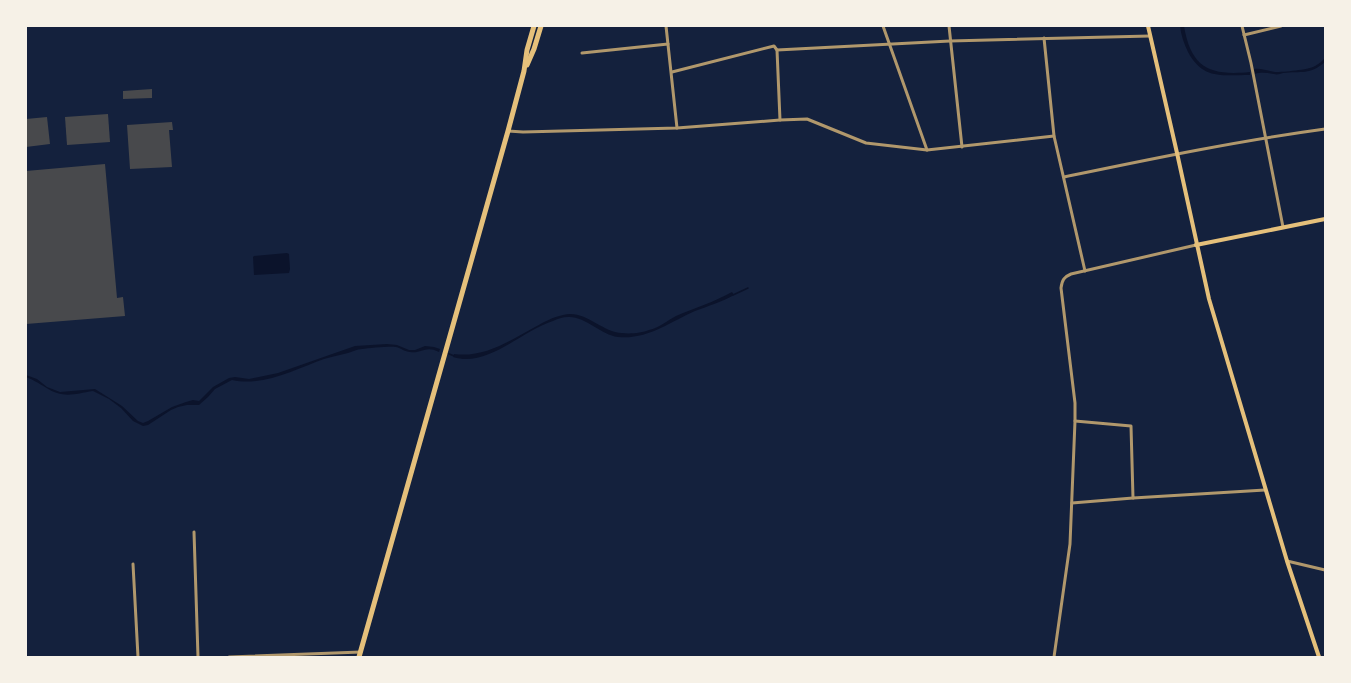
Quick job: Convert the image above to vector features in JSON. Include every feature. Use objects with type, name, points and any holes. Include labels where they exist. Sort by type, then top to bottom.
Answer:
[{"type":"highway","points":[[360,654],[508,131],[534,26]]},
{"type":"highway","points":[[524,71],[534,49],[541,26]]},
{"type":"main road","points":[[1148,27],[1209,299],[1265,490],[1319,657]]},
{"type":"main road","points":[[1196,245],[1325,219]]},
{"type":"street","points":[[666,26],[677,128]]},
{"type":"street","points":[[883,26],[927,150]]},
{"type":"street","points":[[948,26],[962,146]]},
{"type":"street","points":[[1242,26],[1251,63],[1283,227]]},
{"type":"street","points":[[1244,35],[1281,26]]},
{"type":"street","points":[[777,50],[950,41],[1150,36]]},
{"type":"street","points":[[1044,38],[1054,136],[1085,271]]},
{"type":"street","points":[[582,53],[668,44]]},
{"type":"street","points":[[672,72],[774,46],[777,50],[780,120]]},
{"type":"street","points":[[508,131],[523,132],[677,128],[807,119],[866,143],[927,150],[1054,136]]},
{"type":"street","points":[[1064,177],[1177,153],[1265,137],[1325,129]]},
{"type":"street","points":[[1054,657],[1070,544],[1075,421],[1075,403],[1061,282],[1065,276],[1196,245]]},
{"type":"street","points":[[1075,421],[1131,426],[1134,498]]},
{"type":"street","points":[[1072,503],[1265,490]]},
{"type":"street","points":[[194,532],[198,657]]},
{"type":"street","points":[[1287,561],[1325,570]]},
{"type":"street","points":[[133,564],[138,657]]},
{"type":"street","points":[[229,657],[360,654]]},
{"type":"water","points":[[1180,26],[1184,26],[1187,40],[1197,60],[1205,66],[1213,70],[1224,72],[1250,72],[1250,75],[1222,75],[1207,72],[1194,61],[1188,52]]},
{"type":"water","points":[[1325,58],[1325,62],[1320,66],[1305,72],[1255,74],[1254,69],[1275,72],[1302,70],[1315,66]]},
{"type":"water","points":[[289,254],[289,273],[254,275],[254,256]]},
{"type":"water","points":[[732,292],[734,295],[725,300],[695,311],[658,329],[639,336],[612,336],[581,319],[566,317],[541,326],[492,353],[466,359],[453,357],[454,354],[465,355],[486,351],[516,338],[545,322],[563,315],[579,315],[614,332],[643,332],[656,328],[676,316]]},
{"type":"water","points":[[387,344],[397,345],[409,350],[415,350],[425,346],[440,349],[439,352],[427,349],[418,352],[408,352],[393,347],[360,349],[324,359],[291,372],[267,379],[244,382],[232,380],[215,389],[199,405],[178,407],[148,425],[143,426],[133,421],[121,408],[109,399],[93,391],[69,395],[57,393],[26,377],[26,375],[37,379],[47,387],[60,392],[95,389],[122,406],[138,421],[143,423],[172,407],[193,400],[199,401],[213,387],[229,378],[235,377],[249,379],[278,373],[355,346]]},
{"type":"building","points":[[152,89],[152,98],[123,99],[123,91]]},
{"type":"building","points":[[108,114],[110,142],[67,145],[65,117]]},
{"type":"building","points":[[47,117],[50,144],[26,147],[26,119]]},
{"type":"building","points":[[172,122],[173,130],[169,130],[172,167],[130,169],[127,125]]},
{"type":"building","points":[[105,164],[117,298],[123,297],[125,316],[26,324],[26,171]]},
{"type":"waterway","points":[[733,295],[748,288]]},
{"type":"waterway","points":[[447,353],[454,356]]}]
